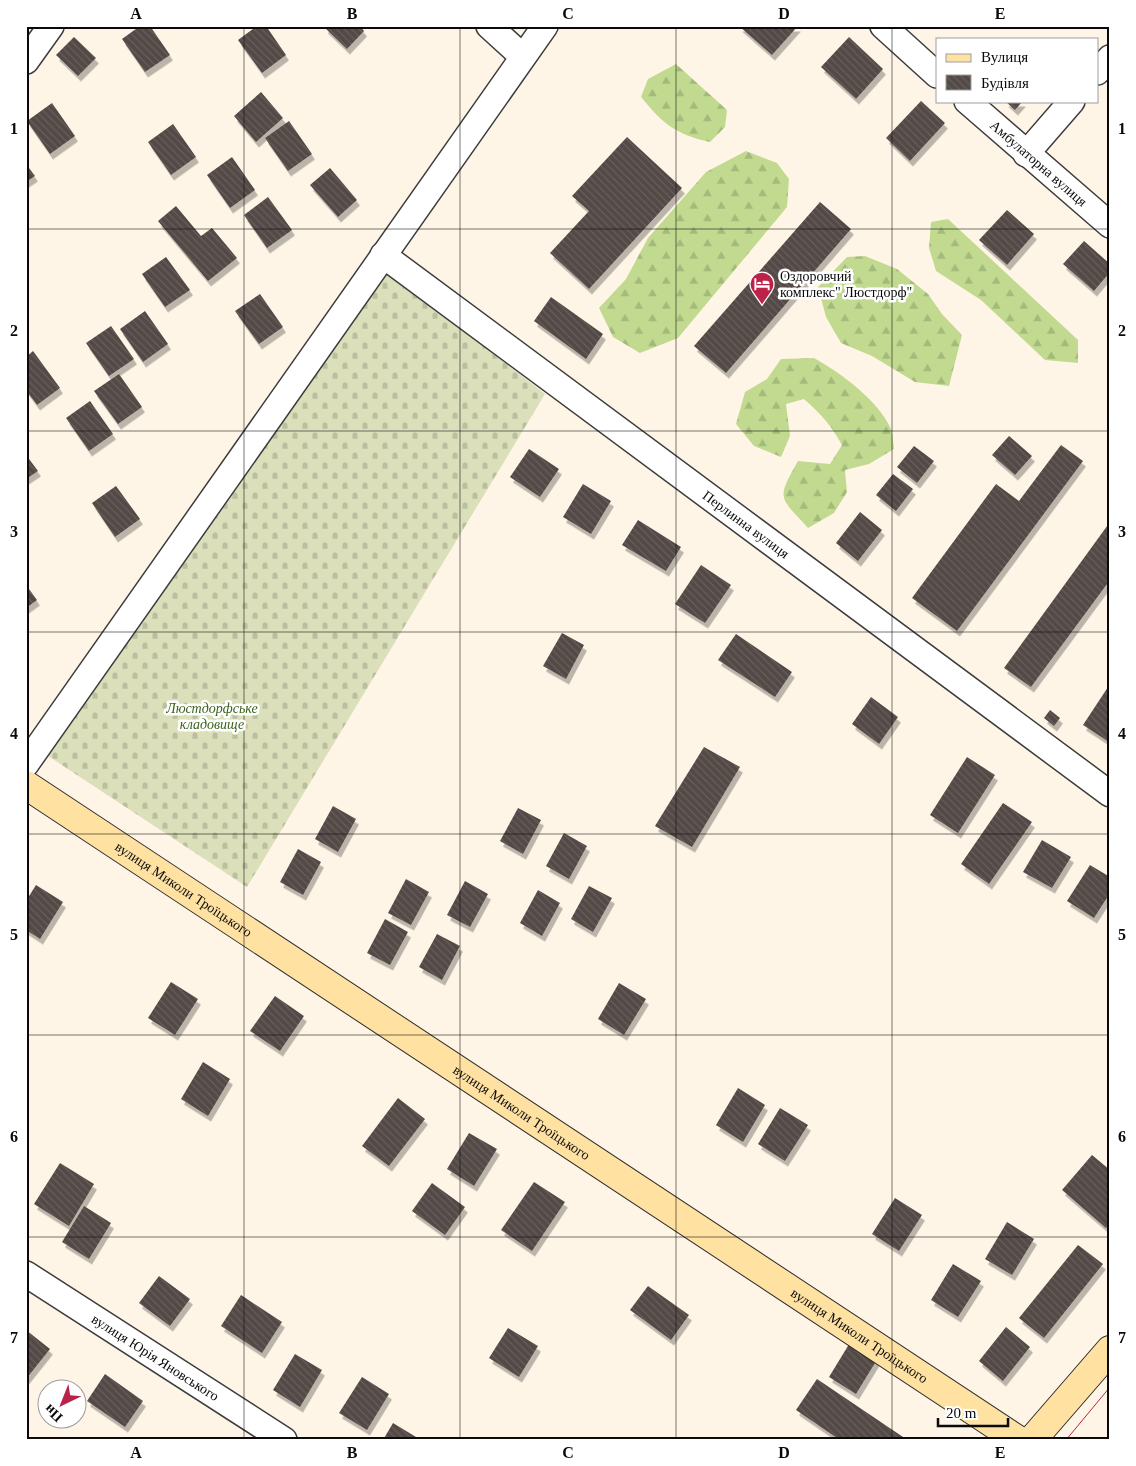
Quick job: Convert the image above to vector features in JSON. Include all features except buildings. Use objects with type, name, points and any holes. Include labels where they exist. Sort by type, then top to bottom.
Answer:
[{"type":"street","points":[[26,61],[51,26]]},
{"type":"street","points":[[489,26],[522,56]]},
{"type":"street","points":[[26,764],[382,255],[545,26]]},
{"type":"street","points":[[883,26],[936,74]]},
{"type":"street","points":[[1098,71],[1110,58]]},
{"type":"street","name":"Амбулаторна вулиця","points":[[968,102],[1110,225]]},
{"type":"street","points":[[1026,154],[1071,102]]},
{"type":"street","name":"Перлинна вулиця","points":[[382,255],[1110,794]]},
{"type":"street","name":"вулиця Миколи Троїцького","points":[[26,785],[1018,1440]]},
{"type":"street","name":"вулиця Юрія Яновського","points":[[26,1274],[284,1440]]},
{"type":"street","points":[[1032,1440],[1110,1350]]},
{"type":"green space","points":[[676,64],[727,110],[725,127],[710,142],[698,139],[671,127],[641,97],[648,79]]},
{"type":"green space","points":[[746,151],[777,163],[789,179],[787,207],[678,338],[640,353],[613,337],[599,308],[626,279],[648,238],[706,172]]},
{"type":"green space","points":[[948,219],[1078,340],[1078,363],[1045,360],[981,300],[936,271],[929,248],[931,222]]},
{"type":"green space","points":[[865,256],[897,269],[928,294],[942,314],[962,335],[949,386],[915,382],[872,356],[841,343],[826,317],[818,287],[847,257]]},
{"type":"green space","name":"Люстдорфське кладовище","points":[[388,272],[545,394],[247,887],[39,750]]},
{"type":"green space","points":[[814,358],[847,379],[877,408],[891,429],[894,449],[869,464],[845,470],[847,492],[834,513],[808,528],[786,503],[784,491],[786,483],[798,461],[830,464],[842,445],[830,426],[804,399],[786,404],[790,436],[781,457],[754,446],[736,424],[745,392],[767,379],[781,359]]},
{"type":"tram line","points":[[1066,1440],[1110,1387]]},
{"type":"place","name":"Оздоровчий комплекс\" Люстдорф\"","points":[[762,305]]}]
